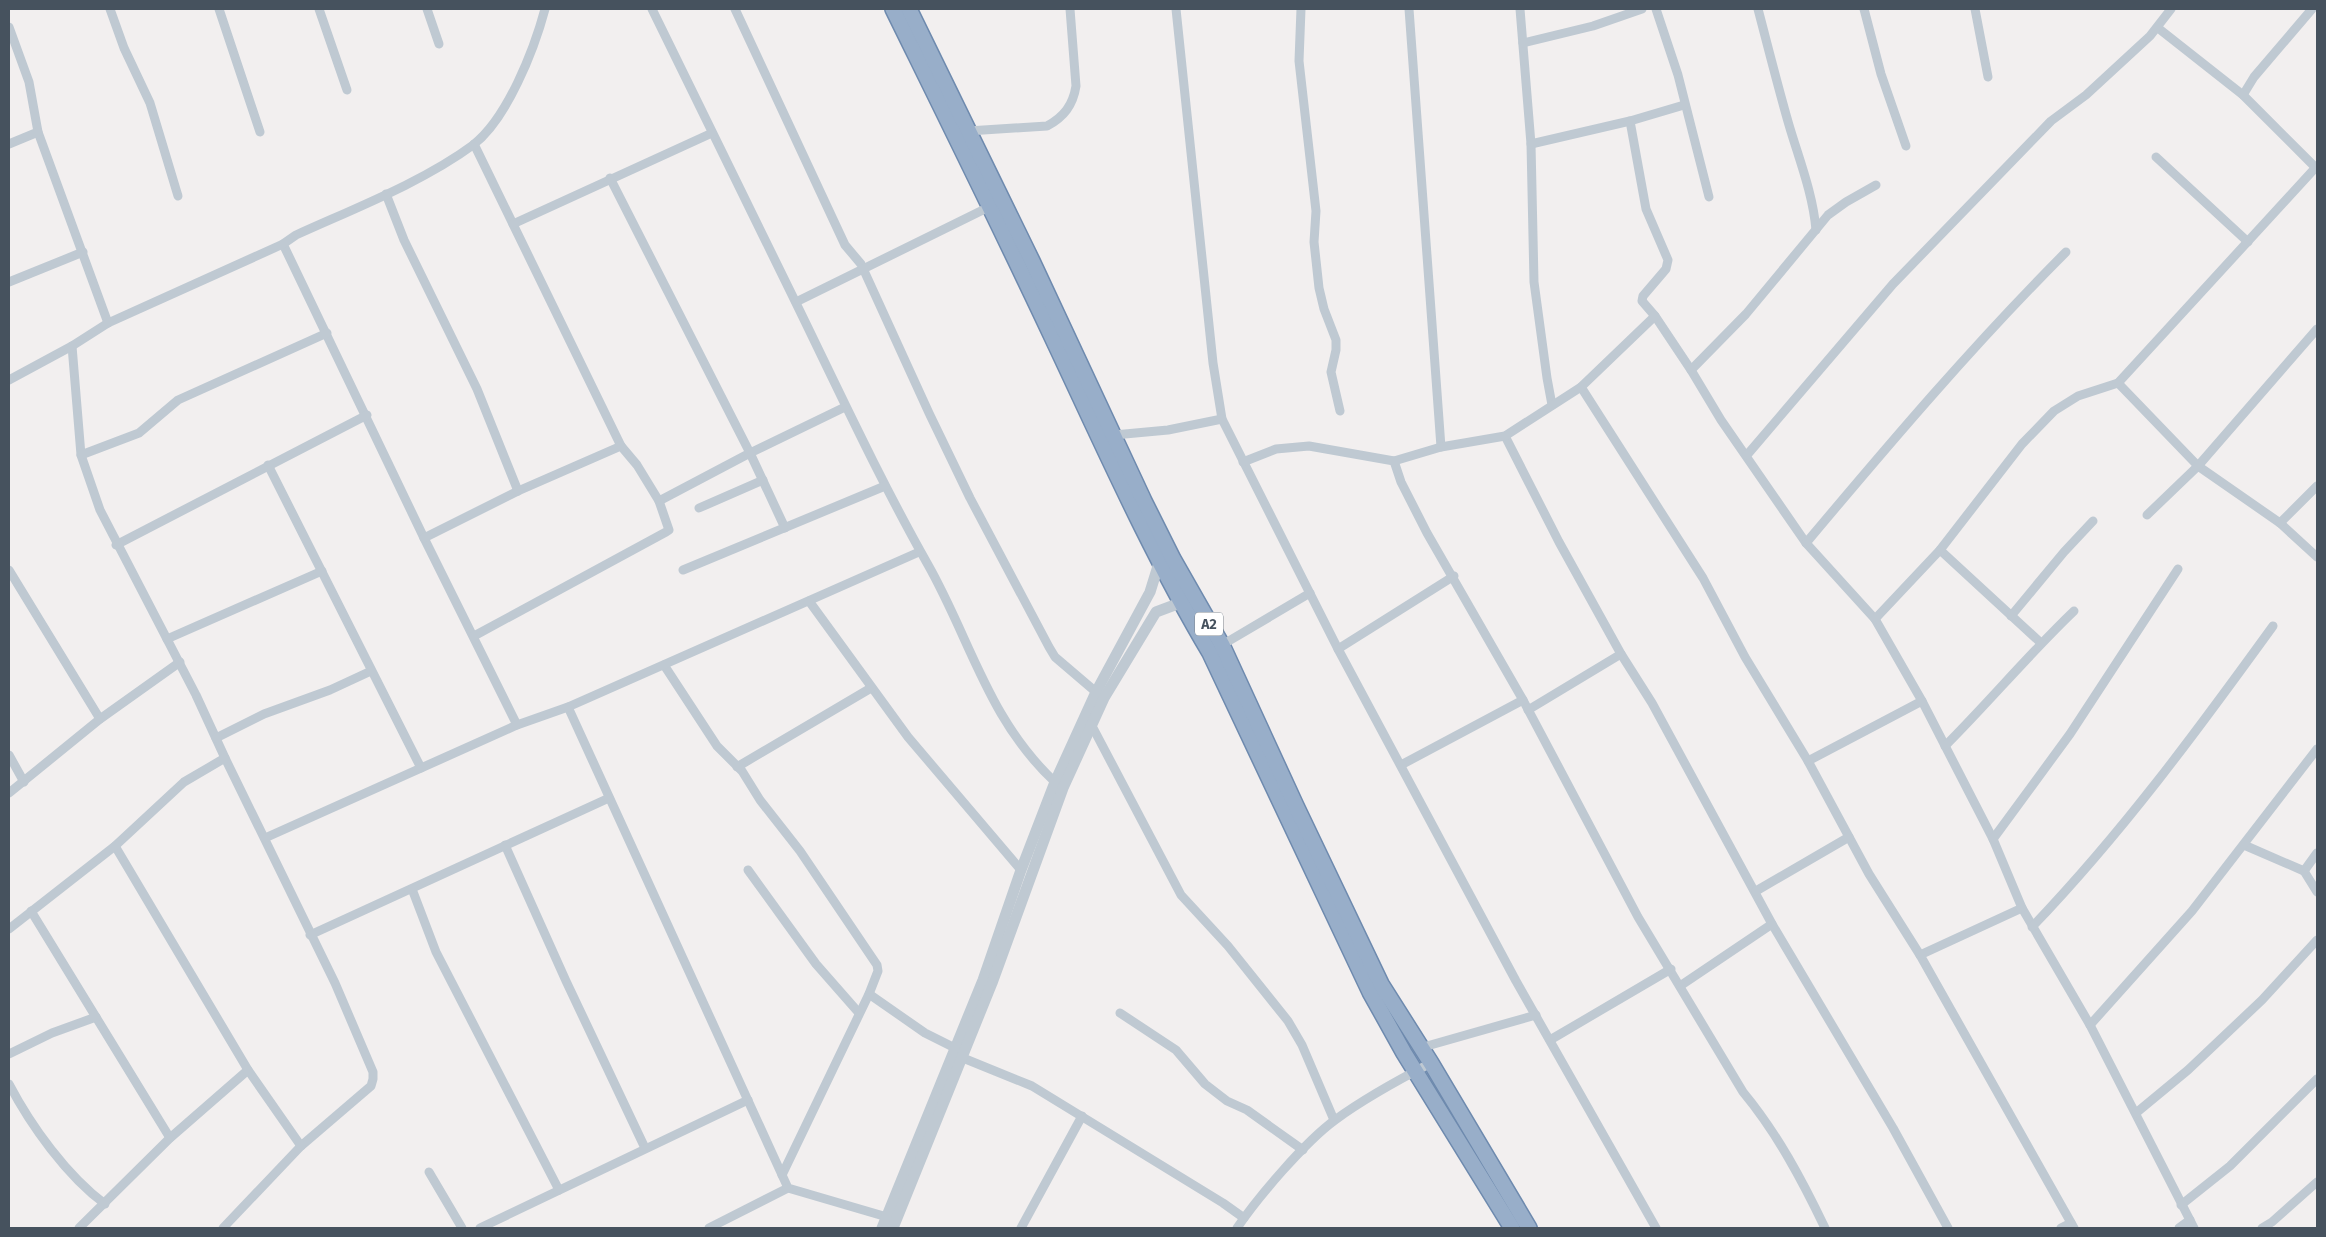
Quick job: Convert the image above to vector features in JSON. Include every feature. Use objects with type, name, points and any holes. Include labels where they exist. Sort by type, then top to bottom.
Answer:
[{"type":"highway","name":"A2","points":[[894,9],[1180,603],[1296,806],[1381,984],[1420,1048],[1431,1062],[1529,1228]]},
{"type":"highway","name":"A2","points":[[909,9],[1173,559],[1222,645],[1258,738],[1370,992],[1415,1071],[1512,1228]]},
{"type":"street","points":[[110,9],[124,48],[150,103],[178,196]]},
{"type":"street","points":[[218,9],[260,132]]},
{"type":"street","points":[[319,9],[346,90]]},
{"type":"street","points":[[427,9],[440,44]]},
{"type":"street","points":[[9,380],[72,346],[108,323],[283,244],[296,235],[386,194],[434,169],[474,144],[507,106],[546,9]]},
{"type":"street","points":[[652,9],[796,302],[845,407],[919,552],[940,587],[980,676],[1004,718],[1041,769],[1055,782]]},
{"type":"street","points":[[735,9],[846,245],[863,267],[929,413],[1049,647],[1055,657],[1096,692]]},
{"type":"street","points":[[968,131],[1047,126],[1058,120],[1066,112],[1074,98],[1076,86],[1070,9]]},
{"type":"street","points":[[1176,9],[1212,353],[1222,419],[1338,649],[1536,1015],[1656,1228]]},
{"type":"street","points":[[1300,9],[1300,61],[1316,211],[1314,242],[1319,288],[1324,309],[1336,340],[1336,350],[1331,372],[1340,411]]},
{"type":"street","points":[[1409,9],[1441,447]]},
{"type":"street","points":[[1520,9],[1530,144],[1534,282],[1552,405]]},
{"type":"street","points":[[1523,44],[1593,26],[1642,9]]},
{"type":"street","points":[[1656,9],[1678,74],[1684,105],[1709,197]]},
{"type":"street","points":[[1758,9],[1807,183],[1816,230]]},
{"type":"street","points":[[1864,9],[1881,74],[1906,146]]},
{"type":"street","points":[[1974,9],[1988,77]]},
{"type":"street","points":[[1746,455],[1893,284],[1956,222],[2050,121],[2086,94],[2158,28],[2171,9]]},
{"type":"street","points":[[2242,95],[2254,77],[2312,9]]},
{"type":"street","points":[[9,27],[29,82],[38,132],[108,323]]},
{"type":"street","points":[[1874,619],[1940,550],[2022,444],[2054,411],[2078,396],[2118,383],[2317,167],[2242,95],[2158,28]]},
{"type":"street","points":[[1530,144],[1630,121],[1684,105]]},
{"type":"street","points":[[1630,121],[1646,209],[1668,260],[1666,269],[1642,296],[1642,301],[1655,316],[1721,420],[1806,542],[1874,619],[1922,700],[1993,839],[2022,908],[2090,1025],[2192,1224],[2178,1228]]},
{"type":"street","points":[[9,144],[38,132]]},
{"type":"street","points":[[513,224],[712,133]]},
{"type":"street","points":[[474,144],[621,446],[637,465],[659,502],[669,530],[474,636]]},
{"type":"street","points":[[2156,157],[2248,242]]},
{"type":"street","points":[[610,178],[750,453],[785,528]]},
{"type":"street","points":[[1691,370],[1746,314],[1828,215],[1846,202],[1876,186]]},
{"type":"street","points":[[386,194],[404,240],[477,389],[518,491]]},
{"type":"street","points":[[796,302],[863,267],[989,207]]},
{"type":"street","points":[[283,244],[367,415],[424,538],[517,725]]},
{"type":"street","points":[[9,282],[82,252]]},
{"type":"street","points":[[1806,542],[1890,443],[2066,252]]},
{"type":"street","points":[[1243,462],[1276,449],[1309,446],[1394,461],[1441,447],[1505,436],[1581,387],[1655,316]]},
{"type":"street","points":[[2147,516],[2198,466],[2317,330]]},
{"type":"street","points":[[82,455],[139,433],[178,400],[326,333]]},
{"type":"street","points":[[72,346],[82,455],[100,510],[116,545],[180,662],[310,935],[335,983],[373,1072],[374,1079],[371,1086],[301,1146],[223,1228]]},
{"type":"street","points":[[2118,383],[2198,466],[2280,523],[2317,556]]},
{"type":"street","points":[[1581,387],[1703,578],[1746,657],[1808,761],[1869,874],[1920,955],[2072,1226],[2061,1228]]},
{"type":"street","points":[[659,502],[750,453],[845,407]]},
{"type":"street","points":[[116,545],[367,415]]},
{"type":"street","points":[[1114,435],[1168,430],[1222,419]]},
{"type":"street","points":[[1505,436],[1559,542],[1621,654],[1652,703],[1756,891],[1772,924],[1892,1128],[1948,1228]]},
{"type":"street","points":[[424,538],[518,491],[621,446]]},
{"type":"street","points":[[1394,461],[1401,482],[1427,533],[1454,576],[1523,700],[1638,917],[1671,969],[1743,1092],[1761,1114],[1800,1176],[1825,1228]]},
{"type":"street","points":[[268,465],[421,768]]},
{"type":"street","points":[[699,508],[763,480]]},
{"type":"street","points":[[683,570],[885,486]]},
{"type":"street","points":[[2280,523],[2317,486]]},
{"type":"street","points":[[2012,616],[2064,552],[2093,521]]},
{"type":"street","points":[[1940,550],[2041,643]]},
{"type":"street","points":[[265,838],[517,725],[568,707],[919,552]]},
{"type":"street","points":[[893,1228],[959,1053],[1021,870],[1055,782],[1096,692],[1150,592],[1160,563]]},
{"type":"street","points":[[1993,839],[2070,734],[2178,569]]},
{"type":"street","points":[[9,570],[100,719]]},
{"type":"street","points":[[167,639],[322,571]]},
{"type":"street","points":[[1338,649],[1454,576]]},
{"type":"street","points":[[1222,645],[1310,593]]},
{"type":"street","points":[[810,601],[908,737],[1021,870]]},
{"type":"street","points":[[882,1228],[959,1053],[992,984],[1062,788],[1104,698],[1156,612],[1170,605],[1180,603]]},
{"type":"street","points":[[1945,746],[1998,693],[2041,643],[2074,611]]},
{"type":"street","points":[[2032,927],[2081,875],[2158,782],[2273,626]]},
{"type":"street","points":[[1528,710],[1621,654]]},
{"type":"street","points":[[9,793],[100,719],[180,662]]},
{"type":"street","points":[[664,665],[717,746],[742,771],[760,800],[800,851],[877,965],[878,971],[869,994],[782,1175]]},
{"type":"street","points":[[216,738],[264,714],[330,690],[371,672]]},
{"type":"street","points":[[737,767],[871,688]]},
{"type":"street","points":[[1401,765],[1523,700]]},
{"type":"street","points":[[1808,761],[1922,700]]},
{"type":"street","points":[[568,707],[788,1188]]},
{"type":"street","points":[[1092,726],[1181,895],[1228,946],[1288,1021],[1302,1046],[1334,1120]]},
{"type":"street","points":[[2090,1025],[2192,911],[2317,749]]},
{"type":"street","points":[[9,755],[24,782]]},
{"type":"street","points":[[9,929],[115,846],[184,782],[225,758]]},
{"type":"street","points":[[310,935],[609,798]]},
{"type":"street","points":[[1756,891],[1849,837]]},
{"type":"street","points":[[505,845],[566,981],[646,1148]]},
{"type":"street","points":[[2244,845],[2304,871],[2317,892]]},
{"type":"street","points":[[115,846],[248,1070],[301,1146]]},
{"type":"street","points":[[2304,871],[2317,853]]},
{"type":"street","points":[[748,870],[816,964],[859,1013]]},
{"type":"street","points":[[412,889],[436,952],[559,1190]]},
{"type":"street","points":[[1920,955],[2022,908]]},
{"type":"street","points":[[31,911],[170,1138]]},
{"type":"street","points":[[1680,986],[1772,924]]},
{"type":"street","points":[[2136,1112],[2188,1070],[2262,1000],[2317,940]]},
{"type":"street","points":[[1550,1040],[1671,969]]},
{"type":"street","points":[[869,994],[925,1033],[959,1053],[1032,1086],[1223,1203],[1244,1218]]},
{"type":"street","points":[[1120,1013],[1176,1050],[1205,1084],[1227,1101],[1247,1110],[1303,1150]]},
{"type":"street","points":[[1420,1048],[1536,1015]]},
{"type":"street","points":[[9,1054],[52,1033],[96,1017]]},
{"type":"street","points":[[1237,1228],[1303,1150],[1334,1120],[1431,1062]]},
{"type":"street","points":[[79,1228],[170,1138],[248,1070]]},
{"type":"street","points":[[2181,1205],[2230,1166],[2317,1079]]},
{"type":"street","points":[[9,1084],[61,1162],[85,1189],[105,1204]]},
{"type":"street","points":[[480,1228],[748,1100]]},
{"type":"street","points":[[1021,1228],[1082,1116]]},
{"type":"street","points":[[429,1172],[462,1228]]},
{"type":"street","points":[[2262,1228],[2272,1222],[2317,1182]]},
{"type":"street","points":[[709,1228],[788,1188],[887,1217]]}]
